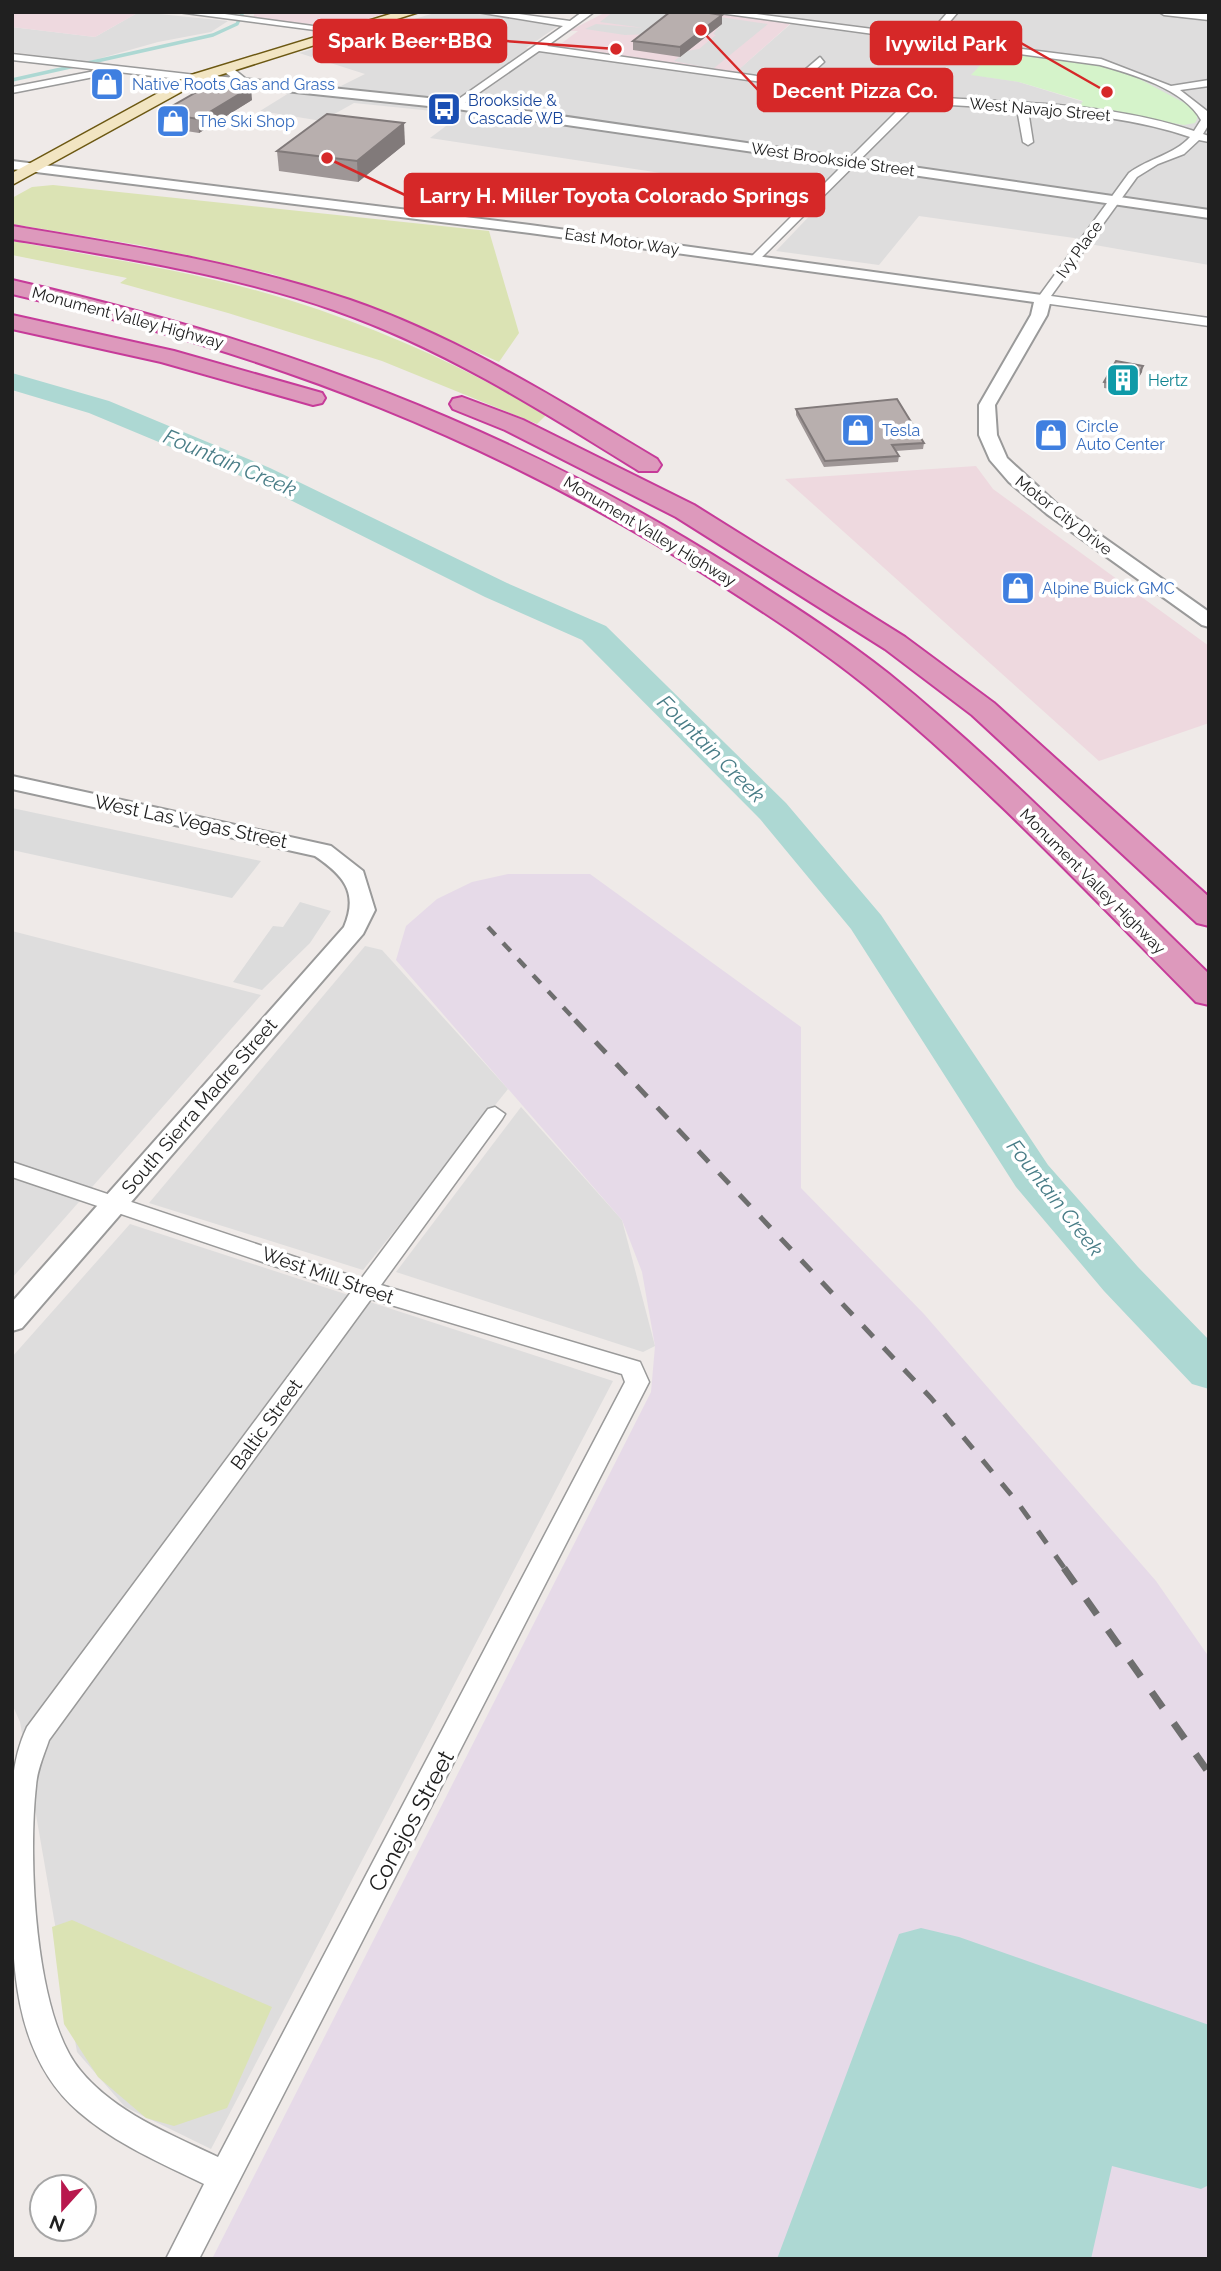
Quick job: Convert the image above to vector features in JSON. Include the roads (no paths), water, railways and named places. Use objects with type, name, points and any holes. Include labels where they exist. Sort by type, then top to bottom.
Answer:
[{"type":"highway","points":[[12,232],[164,259],[301,293],[389,323],[471,361],[732,515],[840,590],[930,668]]},
{"type":"highway","name":"Monument Valley Highway","points":[[12,268],[175,305],[416,385]]},
{"type":"highway","name":"Monument Valley Highway","points":[[12,287],[148,320],[262,354],[364,389],[526,460],[698,555],[876,679],[973,763],[1209,994]]},
{"type":"highway","points":[[12,321],[166,356],[292,391],[453,446],[617,508]]},
{"type":"highway","name":"Monument Valley Highway","points":[[441,395],[525,431],[685,511],[827,598],[930,668],[983,709],[1209,916]]},
{"type":"main road","points":[[12,180],[195,78],[412,12]]},
{"type":"street","points":[[183,12],[345,31]]},
{"type":"street","points":[[263,22],[276,12]]},
{"type":"street","points":[[281,24],[299,12]]},
{"type":"street","points":[[482,12],[571,24]]},
{"type":"street","points":[[457,104],[589,12]]},
{"type":"street","points":[[717,12],[1101,62],[1130,70],[1203,111],[1206,120],[1196,137]]},
{"type":"street","points":[[930,39],[953,12]]},
{"type":"street","points":[[1164,12],[1209,17]]},
{"type":"street","name":"West Navajo Street","points":[[536,48],[915,99],[1022,105],[1129,118],[1180,128],[1196,137],[1209,139]]},
{"type":"street","points":[[12,57],[195,78]]},
{"type":"street","points":[[795,83],[820,60]]},
{"type":"street","points":[[226,68],[246,83]]},
{"type":"street","points":[[12,90],[120,69]]},
{"type":"street","name":"West Brookside Street","points":[[195,78],[457,104],[1209,214]]},
{"type":"street","points":[[1168,89],[1209,83]]},
{"type":"street","points":[[756,260],[915,99]]},
{"type":"street","points":[[1022,105],[1028,142]]},
{"type":"street","name":"Ivy Place","points":[[1043,299],[1114,200],[1139,170],[1173,157],[1191,145],[1196,137]]},
{"type":"street","name":"East Motor Way","points":[[12,165],[241,191],[1209,322]]},
{"type":"street","name":"Motor City Drive","points":[[1043,299],[1039,316],[987,405],[988,435],[999,460],[1042,502],[1209,621]]},
{"type":"street","name":"West Las Vegas Street","points":[[12,782],[323,851],[352,871],[358,882]]},
{"type":"street","name":"South Sierra Madre Street","points":[[12,1321],[355,929],[363,910],[358,882]]},
{"type":"street","name":"Baltic Street","points":[[225,2177],[125,2127],[83,2094],[55,2063],[37,2021],[23,1902],[20,1829],[22,1784],[37,1734],[495,1114]]},
{"type":"street","name":"West Mill Street","points":[[12,1169],[366,1289],[632,1368],[637,1382]]},
{"type":"street","name":"Conejos Street","points":[[182,2259],[637,1382]]},
{"type":"water","points":[[921,1928],[959,1937],[1209,2025],[1209,2185],[1201,2189],[1112,2166],[1091,2259],[777,2259],[899,1934]]},
{"type":"waterway","points":[[12,80],[213,35],[237,24],[243,12]]},
{"type":"waterway","name":"Fountain Creek","points":[[12,381],[99,407],[260,474],[496,590],[594,633],[773,811],[867,923],[1032,1176],[1121,1279],[1209,1371]]},
{"type":"railway","points":[[488,927],[577,1022]]},
{"type":"railway","points":[[575,1020],[931,1398],[1018,1503],[1065,1569]]},
{"type":"railway","points":[[1064,1568],[1209,1773]]},
{"type":"place","name":"Decent Pizza Co.","points":[[701,30]]},
{"type":"place","name":"Spark Beer+BBQ","points":[[616,49]]},
{"type":"place","name":"Native Roots Gas and Grass","points":[[107,84]]},
{"type":"place","name":"Ivywild Park","points":[[1107,92]]},
{"type":"place","name":"Brookside & Cascade WB","points":[[444,109]]},
{"type":"place","name":"The Ski Shop","points":[[173,121]]},
{"type":"place","name":"Larry H. Miller Toyota Colorado Springs","points":[[327,158]]},
{"type":"place","name":"Hertz","points":[[1123,380]]},
{"type":"place","name":"Tesla","points":[[858,430]]},
{"type":"place","name":"Circle Auto Center","points":[[1051,435]]},
{"type":"place","name":"Alpine Buick GMC","points":[[1018,588]]}]
